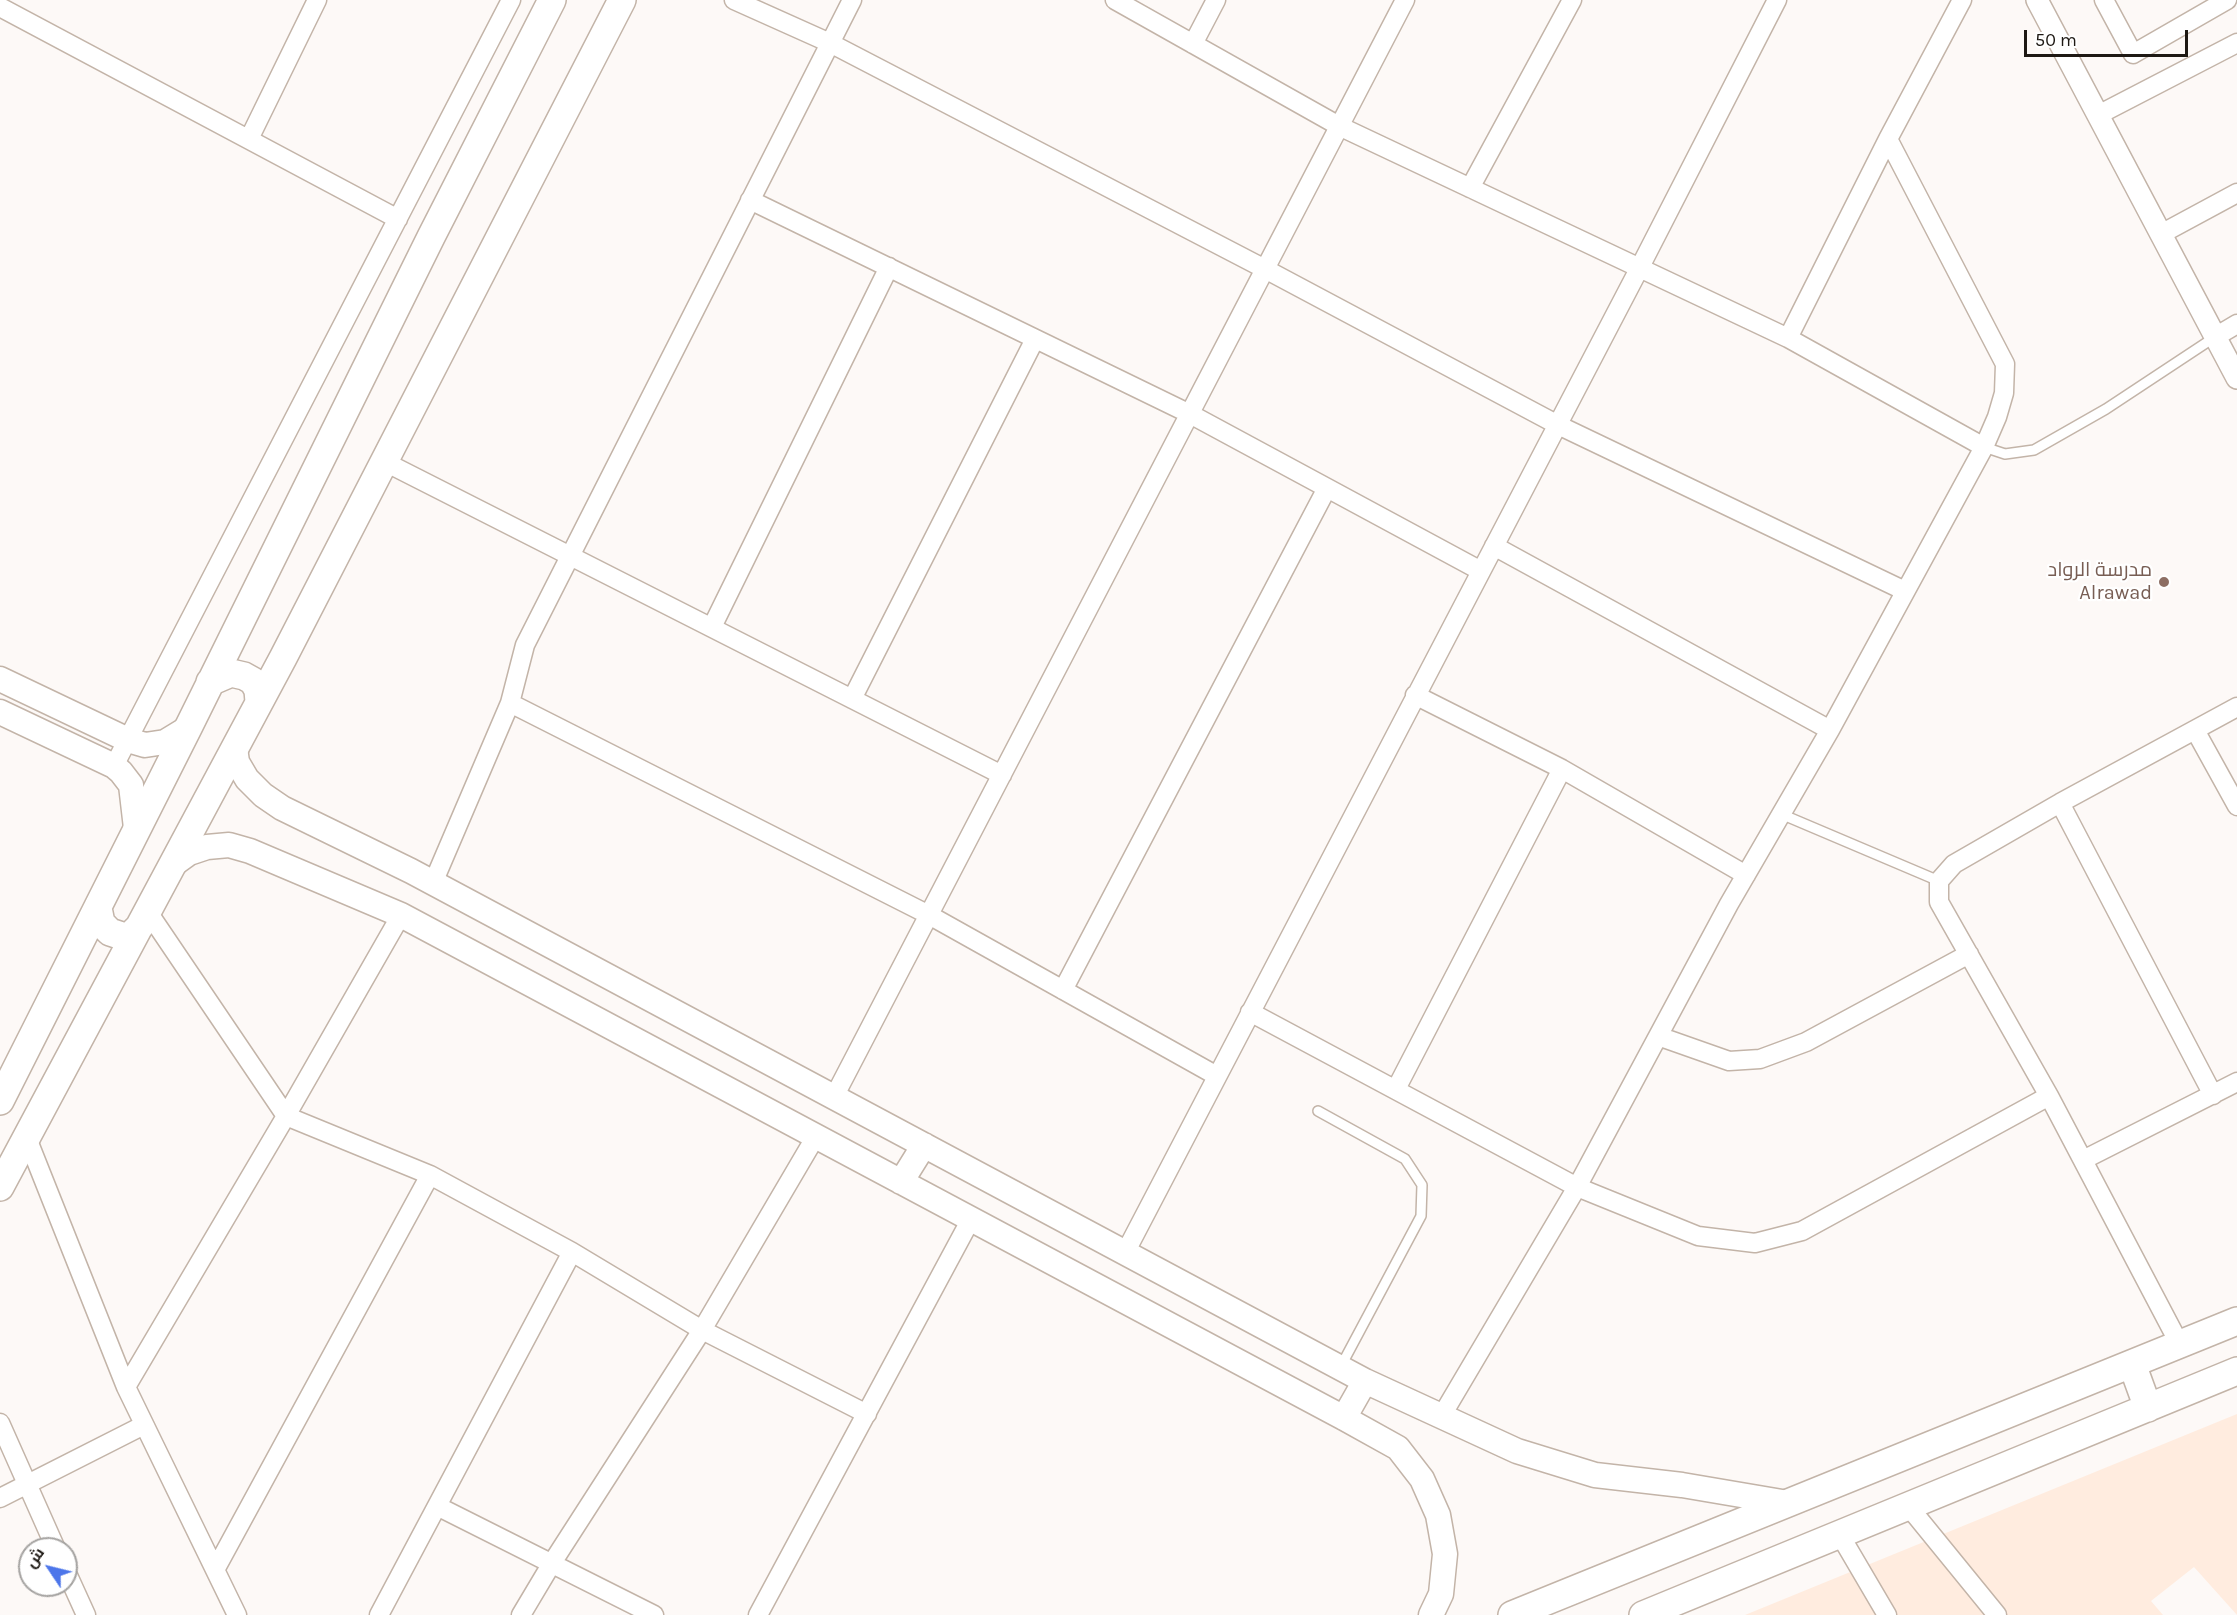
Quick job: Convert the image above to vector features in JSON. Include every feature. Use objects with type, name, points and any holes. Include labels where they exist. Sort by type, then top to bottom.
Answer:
[{"type":"main road","points":[[0,1101],[431,237],[552,0]]},
{"type":"main road","points":[[0,1187],[235,748],[622,0]]},
{"type":"main road","points":[[210,682],[231,673],[244,676],[253,681],[258,690],[259,702]]},
{"type":"main road","points":[[0,679],[128,740],[145,745],[165,742],[188,728]]},
{"type":"main road","points":[[0,712],[114,766],[131,785],[136,828]]},
{"type":"main road","points":[[235,748],[237,762],[247,779],[263,795],[282,808],[433,882],[1365,1382],[1517,1451],[1595,1475],[1682,1485],[1788,1503]]},
{"type":"main road","points":[[171,866],[189,853],[207,847],[229,845],[250,851],[401,915],[1344,1418],[1398,1449],[1422,1479],[1438,1515],[1445,1554],[1441,1594],[1431,1615]]},
{"type":"main road","points":[[98,908],[101,923],[110,932],[122,936],[130,936],[144,919]]},
{"type":"main road","points":[[902,1182],[924,1145]]},
{"type":"main road","points":[[1512,1615],[2237,1321]]},
{"type":"main road","points":[[2132,1364],[2148,1408]]},
{"type":"main road","points":[[1643,1615],[2236,1373]]},
{"type":"main road","points":[[1344,1418],[1365,1382]]},
{"type":"street","points":[[249,139],[317,0]]},
{"type":"street","points":[[114,766],[511,0]]},
{"type":"street","points":[[734,0],[830,43],[1558,424],[1905,591]]},
{"type":"street","points":[[433,882],[510,703],[525,645],[852,0]]},
{"type":"street","points":[[1115,0],[1339,126],[1788,338],[1984,447]]},
{"type":"street","points":[[1193,44],[1216,0]]},
{"type":"street","points":[[834,1097],[1405,0]]},
{"type":"street","points":[[1470,188],[1572,0]]},
{"type":"street","points":[[1125,1253],[1777,0]]},
{"type":"street","points":[[1788,338],[1888,139],[1962,0]]},
{"type":"street","points":[[2037,0],[2237,378]]},
{"type":"street","points":[[2104,0],[2133,54],[2227,0]]},
{"type":"street","points":[[0,7],[398,219]]},
{"type":"street","points":[[2098,115],[2237,43]]},
{"type":"street","points":[[1441,1417],[1577,1187],[1746,875],[1830,730],[1984,447],[2004,393],[2005,364],[1888,139]]},
{"type":"street","points":[[2161,234],[2237,193]]},
{"type":"street","points":[[750,200],[1190,414],[1481,571]]},
{"type":"street","points":[[712,627],[889,267]]},
{"type":"street","points":[[2215,337],[2237,324]]},
{"type":"street","points":[[852,699],[1035,339]]},
{"type":"street","points":[[383,461],[1002,775]]},
{"type":"street","points":[[1063,990],[1327,488]]},
{"type":"street","points":[[1494,546],[1830,730]]},
{"type":"street","points":[[1415,695],[1562,769],[1746,875]]},
{"type":"street","points":[[510,703],[929,915],[1217,1076]]},
{"type":"street","points":[[2180,1345],[2049,1096],[1939,902],[1939,881],[1954,864],[2060,803],[2237,707]]},
{"type":"street","points":[[2195,730],[2237,806]]},
{"type":"street","points":[[1396,1089],[1562,769]]},
{"type":"street","points":[[2060,803],[2213,1095]]},
{"type":"street","points":[[126,1387],[286,1116],[401,915]]},
{"type":"street","points":[[144,919],[286,1116],[430,1174],[572,1252],[702,1330],[867,1414]]},
{"type":"street","points":[[1658,1036],[1730,1061],[1760,1059],[1806,1042],[1969,954]]},
{"type":"street","points":[[1250,1012],[1577,1187],[1698,1236],[1755,1243],[1802,1231],[2049,1096]]},
{"type":"street","points":[[2083,1160],[2237,1082]]},
{"type":"street","points":[[521,1615],[702,1330],[816,1136]]},
{"type":"street","points":[[27,1138],[126,1387],[237,1615]]},
{"type":"street","points":[[215,1570],[430,1174]]},
{"type":"street","points":[[758,1615],[971,1219]]},
{"type":"street","points":[[379,1615],[572,1252]]},
{"type":"street","points":[[0,1423],[50,1537]]},
{"type":"street","points":[[0,1498],[144,1425]]},
{"type":"street","points":[[437,1506],[654,1615]]},
{"type":"street","points":[[1909,1507],[1997,1615]]},
{"type":"street","points":[[1840,1535],[1887,1615]]},
{"type":"street","points":[[78,1597],[86,1615]]},
{"type":"lane","points":[[1984,447],[2005,454],[2034,450],[2106,409],[2215,337]]},
{"type":"lane","points":[[1781,814],[1939,881]]},
{"type":"lane","points":[[1318,1111],[1405,1159],[1422,1185],[1421,1216],[1340,1368]]},
{"type":"shaded area","points":[[2237,1414],[2237,1615],[2194,1567],[2151,1601],[2163,1615],[1745,1615]]},
{"type":"place","name":"مدرسة الرواد Alrawad","points":[[2164,582]]}]
